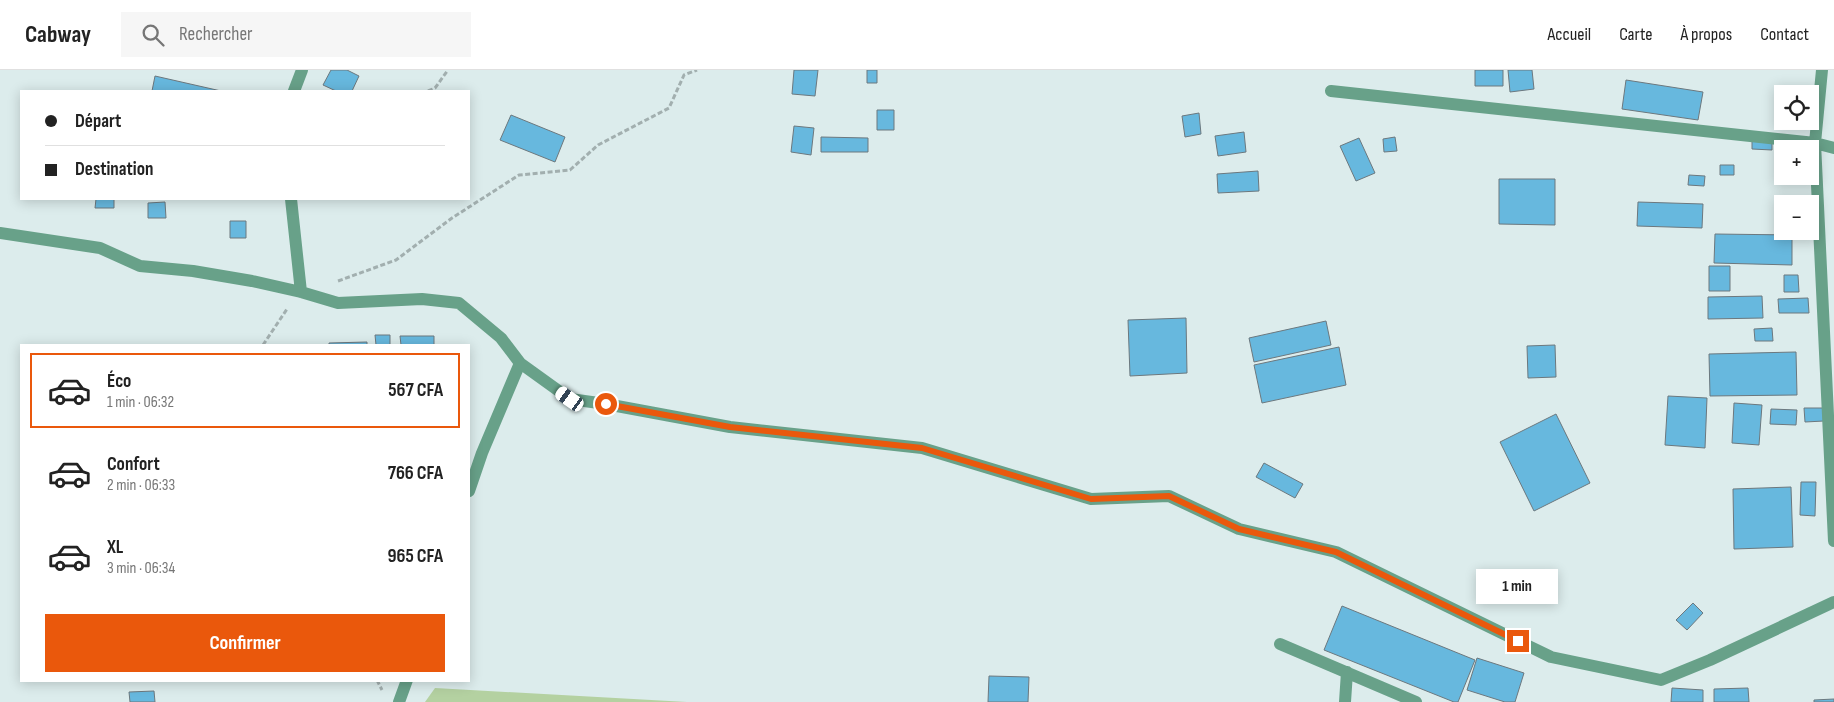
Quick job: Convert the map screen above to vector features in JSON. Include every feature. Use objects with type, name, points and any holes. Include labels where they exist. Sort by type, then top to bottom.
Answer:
[{"type":"street","points":[[294,90],[302,70]]},
{"type":"street","points":[[1815,140],[1822,70]]},
{"type":"street","points":[[1331,91],[1778,140]]},
{"type":"street","points":[[1819,145],[1834,148]]},
{"type":"street","points":[[1817,185],[1834,541]]},
{"type":"street","points":[[291,200],[301,292]]},
{"type":"street","points":[[0,233],[100,248],[140,266],[193,270],[301,292],[338,303],[422,299],[459,303],[501,338],[520,363],[570,399],[730,427],[922,448],[1091,499],[1169,496],[1239,529],[1336,552],[1550,657],[1661,680],[1710,660],[1834,602]]},
{"type":"street","points":[[470,488],[482,452],[520,363]]},
{"type":"street","points":[[1280,644],[1416,702]]},
{"type":"street","points":[[1345,702],[1347,672]]},
{"type":"street","points":[[399,702],[406,682]]},
{"type":"path","points":[[430,90],[435,88],[448,70]]},
{"type":"path","points":[[336,281],[396,260],[452,218],[519,176],[570,170],[598,145],[669,108],[684,75],[697,70]]},
{"type":"path","points":[[263,344],[278,320],[301,292]]},
{"type":"green space","points":[[435,688],[687,702],[425,702]]},
{"type":"building","points":[[331,70],[347,70],[359,76],[352,90],[334,90],[323,85]]},
{"type":"building","points":[[794,70],[818,70],[815,96],[792,94]]},
{"type":"building","points":[[867,70],[877,70],[877,83],[867,83]]},
{"type":"building","points":[[1475,70],[1503,70],[1503,86],[1475,86]]},
{"type":"building","points":[[1508,70],[1532,70],[1534,89],[1510,92]]},
{"type":"building","points":[[155,76],[217,90],[152,90]]},
{"type":"building","points":[[1626,80],[1703,92],[1698,120],[1622,109]]},
{"type":"building","points":[[877,110],[894,110],[894,130],[877,130]]},
{"type":"building","points":[[1199,113],[1201,134],[1185,137],[1182,116]]},
{"type":"building","points":[[511,115],[565,137],[555,162],[500,140]]},
{"type":"building","points":[[794,126],[814,128],[811,155],[791,152]]},
{"type":"building","points":[[1244,132],[1246,152],[1218,156],[1215,136]]},
{"type":"building","points":[[821,137],[868,138],[868,152],[821,152]]},
{"type":"building","points":[[1395,137],[1397,151],[1384,152],[1383,139]]},
{"type":"building","points":[[1359,138],[1375,173],[1356,181],[1340,146]]},
{"type":"building","points":[[1752,141],[1772,142],[1772,150],[1752,149]]},
{"type":"building","points":[[1720,165],[1734,165],[1734,175],[1720,175]]},
{"type":"building","points":[[1258,171],[1259,191],[1218,193],[1217,174]]},
{"type":"building","points":[[1689,175],[1705,176],[1704,186],[1688,185]]},
{"type":"building","points":[[1499,179],[1555,179],[1555,225],[1499,224]]},
{"type":"building","points":[[96,200],[114,200],[114,208],[95,208]]},
{"type":"building","points":[[165,202],[166,218],[148,218],[148,203]]},
{"type":"building","points":[[1638,202],[1703,204],[1702,228],[1637,226]]},
{"type":"building","points":[[230,221],[246,221],[246,238],[230,238]]},
{"type":"building","points":[[1715,234],[1774,235],[1774,240],[1792,240],[1792,265],[1714,263]]},
{"type":"building","points":[[1709,266],[1730,266],[1730,291],[1709,291]]},
{"type":"building","points":[[1784,275],[1798,275],[1799,292],[1784,292]]},
{"type":"building","points":[[1762,296],[1763,318],[1708,319],[1708,297]]},
{"type":"building","points":[[1808,298],[1809,313],[1779,313],[1778,299]]},
{"type":"building","points":[[1186,318],[1187,373],[1130,376],[1128,320]]},
{"type":"building","points":[[1326,321],[1331,345],[1254,362],[1249,338]]},
{"type":"building","points":[[1772,328],[1773,341],[1755,341],[1754,329]]},
{"type":"building","points":[[375,335],[390,335],[390,344],[376,344]]},
{"type":"building","points":[[400,336],[434,336],[434,344],[401,344]]},
{"type":"building","points":[[367,342],[367,344],[329,344]]},
{"type":"building","points":[[1555,345],[1556,377],[1528,378],[1527,346]]},
{"type":"building","points":[[1339,347],[1346,385],[1262,403],[1254,365]]},
{"type":"building","points":[[1796,352],[1797,395],[1710,396],[1709,354]]},
{"type":"building","points":[[1668,396],[1707,398],[1705,448],[1665,445]]},
{"type":"building","points":[[1734,403],[1762,405],[1759,445],[1732,443]]},
{"type":"building","points":[[1804,408],[1824,408],[1824,421],[1805,422]]},
{"type":"building","points":[[1771,409],[1797,410],[1796,425],[1770,424]]},
{"type":"building","points":[[1556,414],[1590,483],[1534,511],[1500,442]]},
{"type":"building","points":[[1264,463],[1303,484],[1295,498],[1256,477]]},
{"type":"building","points":[[1801,482],[1816,482],[1815,516],[1800,515]]},
{"type":"building","points":[[1791,487],[1793,547],[1734,549],[1733,489]]},
{"type":"building","points":[[1693,603],[1703,613],[1687,630],[1676,620]]},
{"type":"building","points":[[1342,606],[1475,660],[1458,702],[1324,650]]},
{"type":"building","points":[[1477,658],[1524,673],[1515,702],[1505,702],[1467,690]]},
{"type":"building","points":[[989,676],[1029,677],[1028,702],[988,702]]},
{"type":"building","points":[[1672,688],[1703,690],[1703,702],[1671,702]]},
{"type":"building","points":[[1748,688],[1749,702],[1714,702],[1714,689]]},
{"type":"building","points":[[154,691],[155,702],[130,702],[129,692]]},
{"type":"building","points":[[1834,699],[1834,702],[1814,702],[1814,700]]},
{"type":"route","points":[[606,404],[730,427],[922,448],[1091,499],[1169,496],[1239,529],[1336,552],[1518,641]]}]
